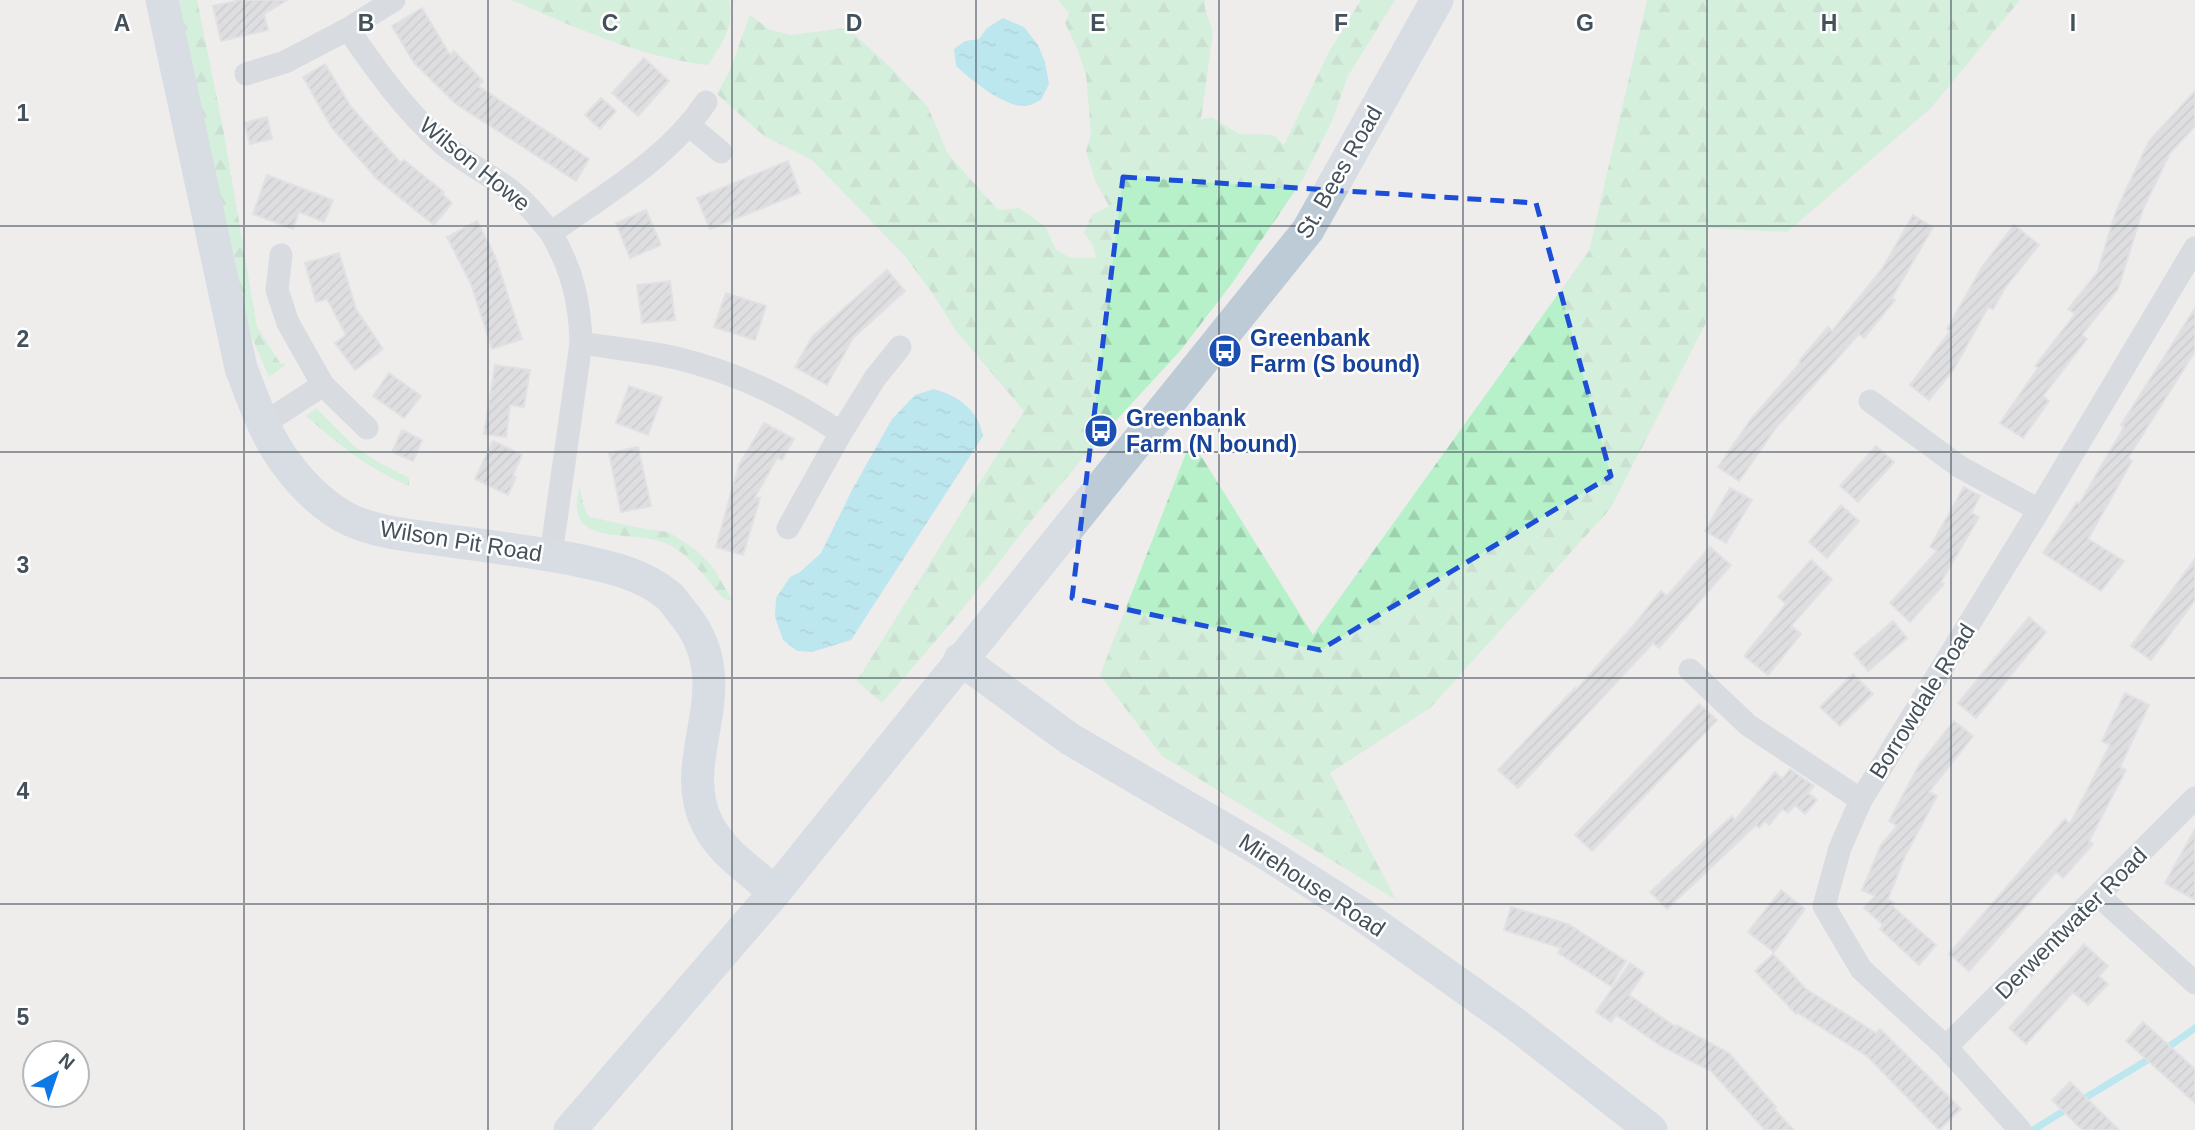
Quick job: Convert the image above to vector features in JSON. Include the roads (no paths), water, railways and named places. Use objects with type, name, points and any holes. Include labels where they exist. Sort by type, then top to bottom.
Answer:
[{"type":"street","name":"Wilson Pit Road","points":[[162,0],[241,368],[263,424],[288,466],[315,495],[348,519],[390,532],[551,555],[609,567],[640,578],[670,597],[693,627],[707,657],[710,699],[697,773],[699,800],[707,825],[720,845],[775,892]]},
{"type":"street","points":[[246,74],[285,62],[348,29],[394,0]]},
{"type":"street","name":"St. Bees Road","points":[[570,1130],[775,892],[1308,230],[1437,0]]},
{"type":"street","name":"Wilson Howe","points":[[348,29],[409,111],[445,145],[525,203],[551,233],[564,256],[574,282],[580,312],[581,343],[551,555]]},
{"type":"street","points":[[551,233],[667,148],[690,126],[706,102]]},
{"type":"street","points":[[690,126],[721,152]]},
{"type":"street","name":"Borrowdale Road","points":[[2020,1130],[1946,1047],[1861,970],[1824,906],[1840,848],[1861,800],[2195,248]]},
{"type":"street","points":[[281,255],[277,290],[303,355],[323,385],[367,428]]},
{"type":"street","points":[[581,343],[677,358],[752,383],[814,415],[841,433]]},
{"type":"street","points":[[788,528],[875,378],[900,347]]},
{"type":"street","points":[[263,424],[323,385]]},
{"type":"street","points":[[1870,401],[1960,467],[2039,509]]},
{"type":"street","name":"Mirehouse Road","points":[[960,659],[1070,739],[1267,854],[1358,912],[1574,1068],[1651,1130]]},
{"type":"street","points":[[1690,670],[1748,725],[1861,800]]},
{"type":"street","name":"Derwentwater Road","points":[[1946,1047],[2195,799]]},
{"type":"street","points":[[2099,896],[2195,983]]},
{"type":"water","points":[[1003,18],[1024,27],[1038,45],[1045,62],[1049,84],[1041,100],[1029,105],[1007,102],[978,85],[956,66],[954,49],[965,41],[979,39],[987,28]]},
{"type":"water","points":[[934,389],[951,395],[966,405],[977,418],[983,436],[851,640],[812,652],[797,651],[783,640],[775,617],[776,598],[790,577],[800,572],[821,553],[852,490],[892,419],[915,395]]},
{"type":"waterway","points":[[2164,1050],[2195,1028]]},
{"type":"waterway","points":[[2080,1101],[2154,1056]]},
{"type":"waterway","points":[[2033,1130],[2070,1107]]},
{"type":"place","name":"Greenbank Farm (S bound)","points":[[1225,351]]},
{"type":"place","name":"Greenbank Farm (N bound)","points":[[1101,431]]}]
